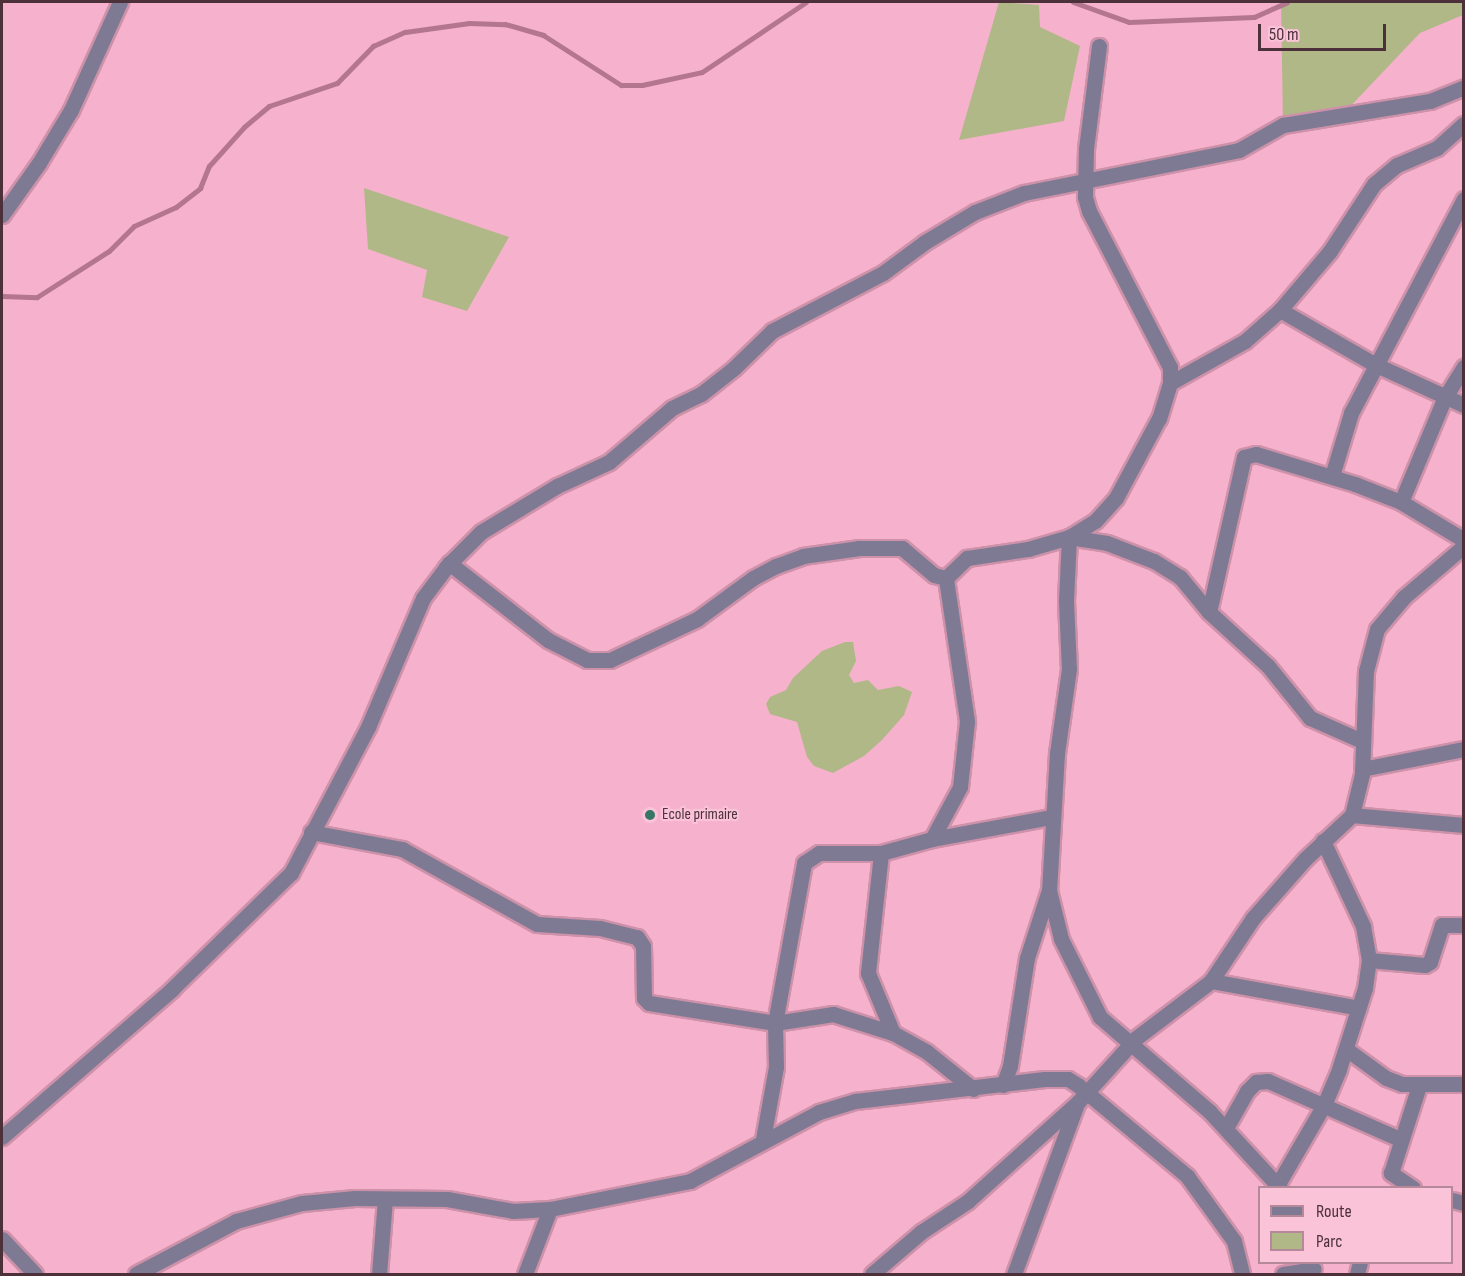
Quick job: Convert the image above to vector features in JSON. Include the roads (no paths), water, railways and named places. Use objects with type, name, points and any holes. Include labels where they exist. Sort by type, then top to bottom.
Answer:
[{"type":"street","points":[[2,216],[39,163],[71,110],[120,2]]},
{"type":"street","points":[[946,578],[967,558],[1028,549],[1069,537],[1095,521],[1116,498],[1159,418],[1170,383],[1170,367],[1089,211],[1083,181],[1099,46]]},
{"type":"street","points":[[2,1137],[172,989],[291,873],[310,832],[369,727],[423,598],[449,563],[481,532],[508,514],[609,462],[672,408],[701,394],[734,368],[772,332],[883,273],[925,242],[975,212],[1024,192],[1239,150],[1284,125],[1430,101],[1464,87]]},
{"type":"street","points":[[1170,383],[1245,341],[1280,310],[1330,251],[1374,184],[1397,165],[1437,148],[1464,123]]},
{"type":"street","points":[[1332,476],[1351,412],[1374,364],[1464,199]]},
{"type":"street","points":[[1280,310],[1374,364],[1464,405]]},
{"type":"street","points":[[1401,502],[1445,397],[1464,367]]},
{"type":"street","points":[[1209,612],[1244,457],[1256,454],[1332,476],[1401,502],[1464,540]]},
{"type":"street","points":[[1069,537],[1107,543],[1154,561],[1180,577],[1209,612],[1268,666],[1310,718],[1362,741]]},
{"type":"street","points":[[1003,1085],[1010,1066],[1027,958],[1049,890],[1052,817],[1069,669],[1069,537]]},
{"type":"street","points":[[872,1275],[921,1232],[968,1201],[1081,1098],[1133,1042],[1211,981],[1253,918],[1323,842],[1352,815],[1362,769],[1366,671],[1377,629],[1389,612],[1464,546]]},
{"type":"street","points":[[449,563],[549,640],[587,660],[610,660],[698,619],[753,578],[803,556],[859,548],[902,548],[934,575],[946,578]]},
{"type":"street","points":[[932,839],[957,798],[966,753],[962,671],[946,578]]},
{"type":"street","points":[[1362,769],[1464,749]]},
{"type":"street","points":[[1352,815],[1464,825]]},
{"type":"street","points":[[763,1139],[776,1067],[775,1023],[804,863],[813,855],[833,851],[880,853],[932,839],[1052,817]]},
{"type":"street","points":[[310,832],[402,849],[537,924],[600,928],[637,937],[643,946],[644,998],[649,1003],[775,1023],[833,1014],[893,1033],[927,1053],[974,1089]]},
{"type":"street","points":[[1049,890],[1061,939],[1100,1017],[1133,1042],[1150,1063],[1226,1128],[1279,1186],[1324,1106],[1359,1008],[1369,960],[1363,926],[1323,842]]},
{"type":"street","points":[[880,853],[868,973],[893,1033]]},
{"type":"street","points":[[1369,960],[1425,965],[1430,962],[1442,925],[1464,925]]},
{"type":"street","points":[[1211,981],[1359,1008]]},
{"type":"street","points":[[1346,1049],[1386,1078],[1419,1086],[1464,1084]]},
{"type":"street","points":[[136,1275],[236,1221],[302,1203],[447,1199],[513,1211],[550,1209],[690,1181],[717,1169],[763,1139],[819,1112],[855,1101],[1068,1079],[1081,1098],[1187,1176],[1234,1240],[1242,1275]]},
{"type":"street","points":[[1226,1128],[1256,1082],[1268,1081],[1402,1140]]},
{"type":"street","points":[[1408,1186],[1401,1183],[1391,1173],[1419,1086]]},
{"type":"street","points":[[1014,1275],[1081,1098]]},
{"type":"street","points":[[379,1275],[385,1199]]},
{"type":"street","points":[[525,1275],[550,1209]]},
{"type":"street","points":[[2,1239],[35,1275]]},
{"type":"street","points":[[1283,1275],[1314,1269]]},
{"type":"waterway","points":[[2,296],[37,297],[109,251],[134,226],[176,207],[200,188],[209,166],[244,127],[269,106],[337,83],[373,46],[405,32],[469,23],[505,24],[543,35],[621,85],[642,85],[702,72],[806,2]]},
{"type":"waterway","points":[[1073,2],[1129,22],[1254,17],[1287,2]]},
{"type":"place","name":"Ecole primaire","points":[[650,815]]}]
